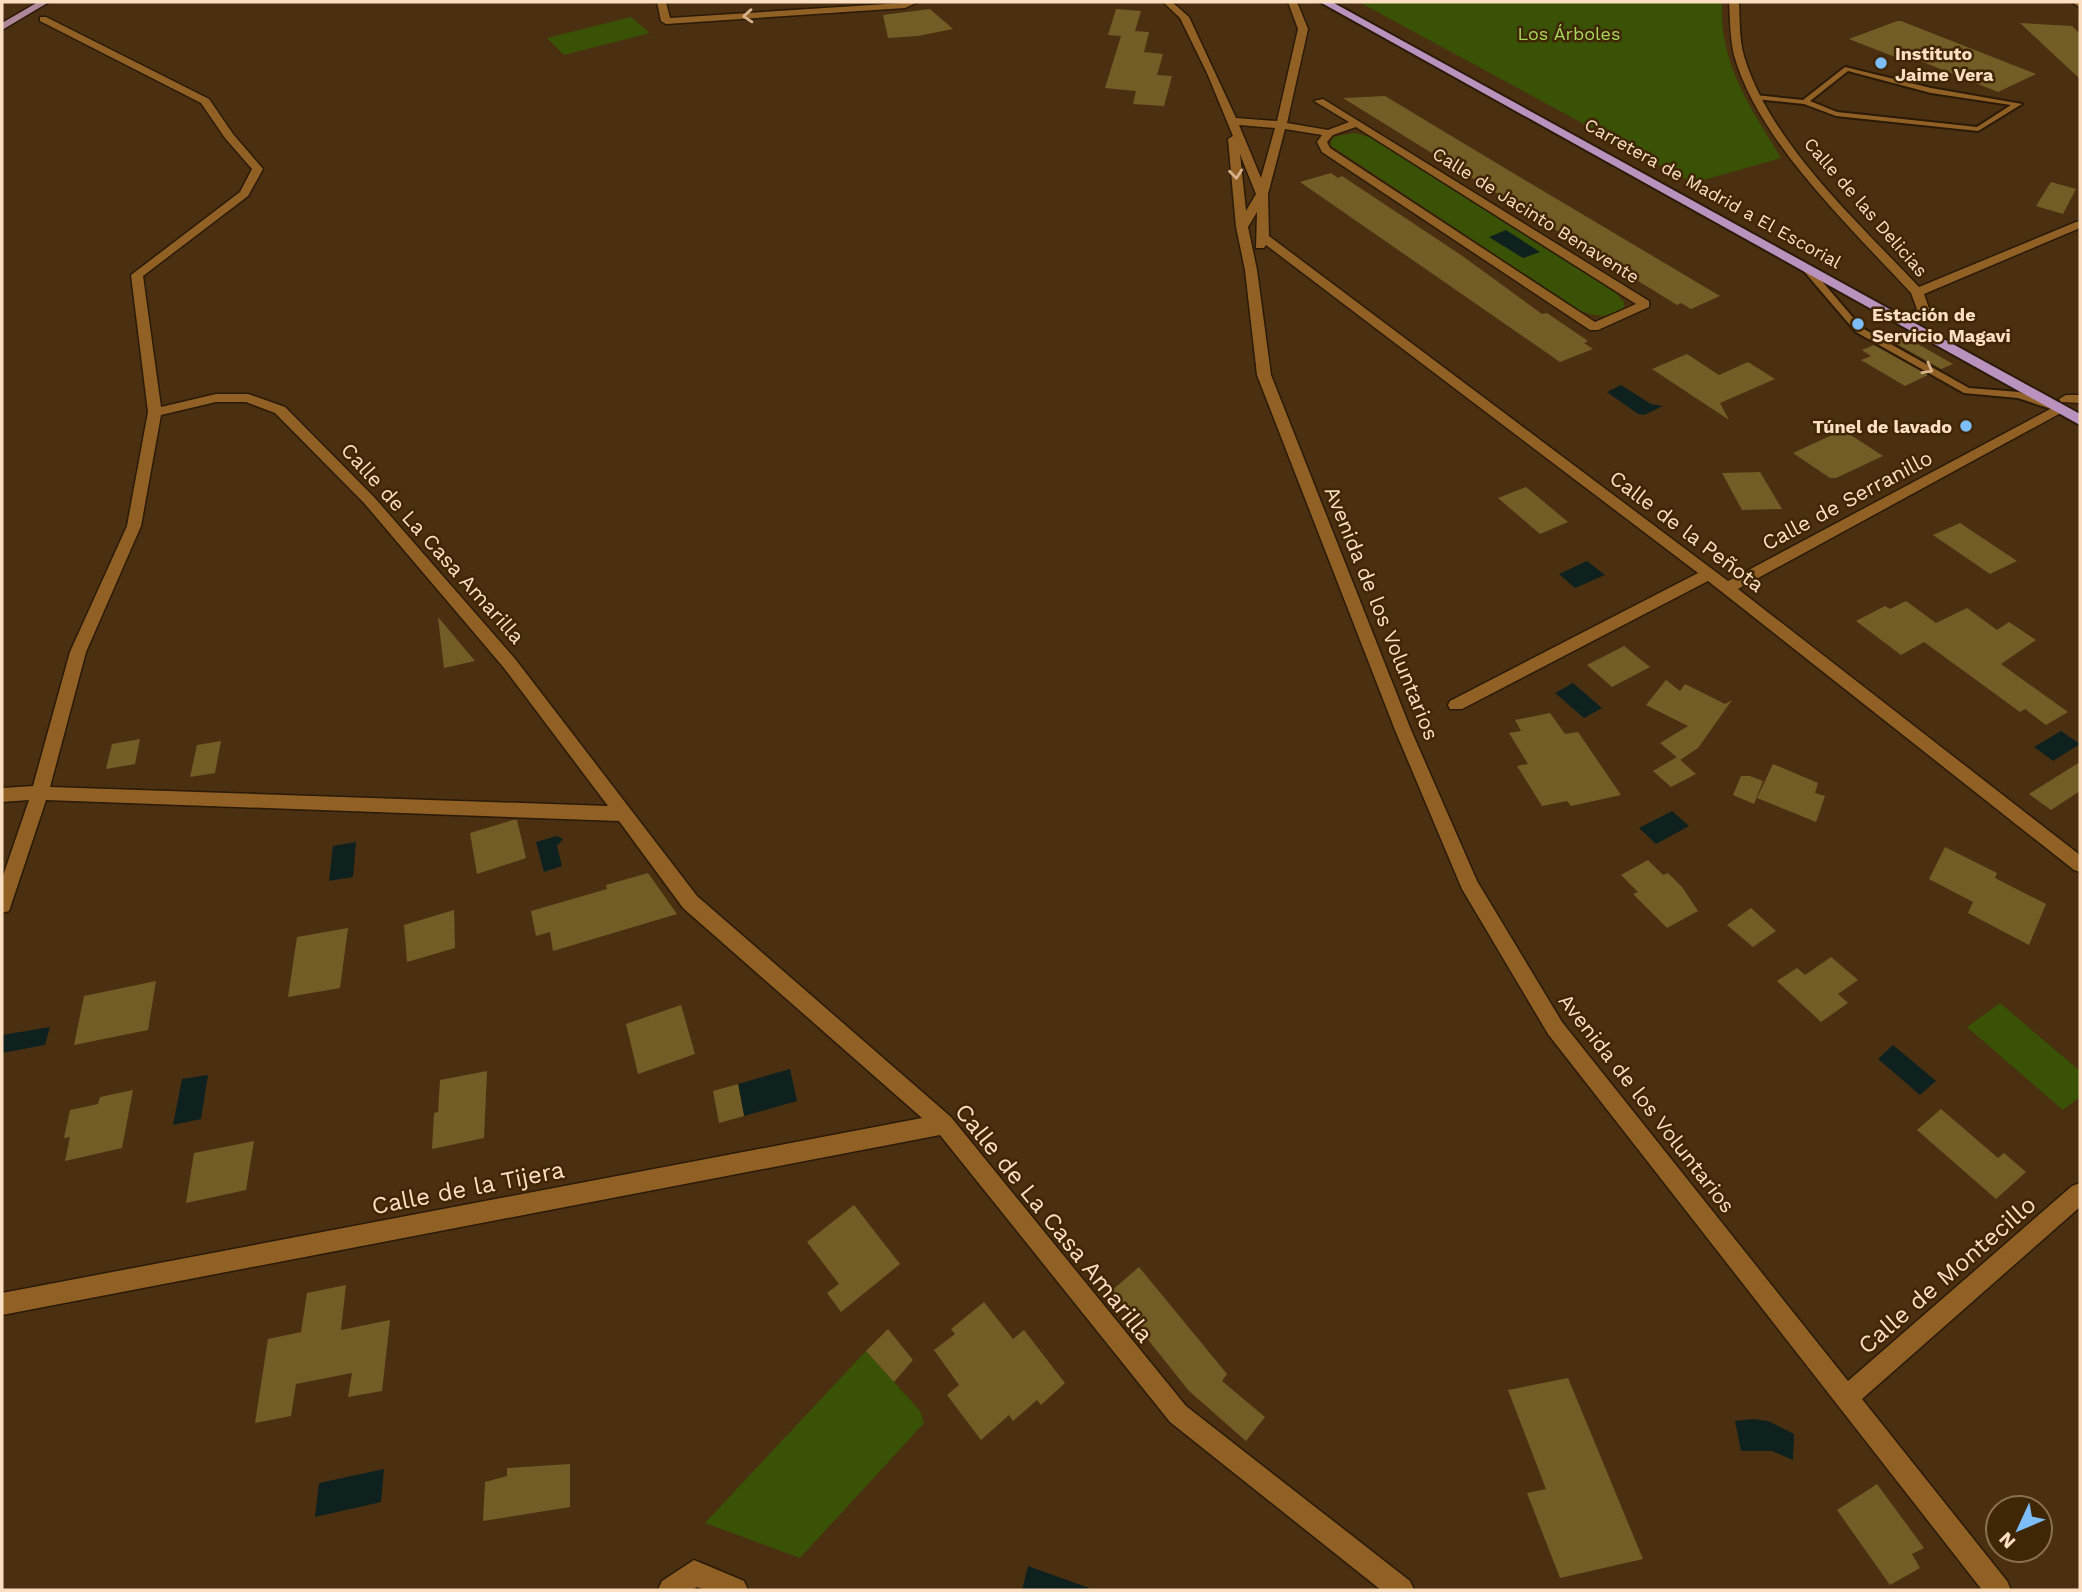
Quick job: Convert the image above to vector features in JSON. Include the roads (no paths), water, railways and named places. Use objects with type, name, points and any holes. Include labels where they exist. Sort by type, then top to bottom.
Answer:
[{"type":"highway","name":"Carretera de Madrid a El Escorial","points":[[1325,2],[1802,264],[2080,406]]},
{"type":"highway","name":"Carretera de Madrid a El Escorial","points":[[1342,2],[2069,402],[2080,420]]},
{"type":"main road","points":[[2,27],[44,2]]},
{"type":"street","points":[[662,2],[666,22],[905,5],[913,2]]},
{"type":"street","points":[[1167,2],[1184,18],[1212,73],[1262,194]]},
{"type":"street","points":[[1283,2],[1299,18]]},
{"type":"street","name":"Avenida de los Voluntarios","points":[[1293,2],[1303,29],[1262,194],[1242,227],[1251,271],[1264,375],[1403,730],[1469,884],[1555,1028],[1848,1396],[1998,1590]]},
{"type":"street","name":"Calle de las Delicias","points":[[1734,2],[1739,56],[1755,97],[1802,164],[1917,292],[1924,311],[1915,315]]},
{"type":"street","points":[[2076,2],[2080,5]]},
{"type":"street","points":[[2,905],[40,793],[78,652],[134,526],[155,412],[137,275],[244,194],[258,169],[229,136],[205,100],[43,19]]},
{"type":"street","name":"Calle de Jacinto Benavente","points":[[1319,101],[1645,304],[1594,327],[1326,150],[1322,142],[1329,133]]},
{"type":"street","points":[[1225,107],[1247,117],[1263,118],[1284,111]]},
{"type":"street","points":[[1231,121],[1281,125],[1329,133],[1357,124]]},
{"type":"street","points":[[1231,121],[1242,227]]},
{"type":"street","name":"Avenida de los Voluntarios","points":[[1251,271],[1263,237],[1262,194]]},
{"type":"street","points":[[1917,292],[2080,224]]},
{"type":"street","name":"Calle de la Peñota","points":[[1263,237],[1709,574],[2080,865]]},
{"type":"street","name":"Calle de La Casa Amarilla","points":[[155,412],[216,398],[248,398],[280,410],[369,500],[510,664],[690,902],[944,1124],[1178,1414],[1401,1590]]},
{"type":"street","name":"Calle de Serranillo","points":[[1727,588],[2069,402]]},
{"type":"street","points":[[1456,705],[1709,574]]},
{"type":"street","points":[[2,795],[40,793],[622,814]]},
{"type":"street","name":"Calle de la Tijera","points":[[2,1304],[944,1124]]},
{"type":"street","name":"Calle de Montecillo","points":[[1848,1396],[2080,1193]]},
{"type":"street","points":[[671,1590],[694,1573],[735,1590]]},
{"type":"lane","points":[[1755,97],[1805,102],[1836,114],[1978,130],[2018,104],[1971,99],[1899,85],[1847,68],[1805,102]]},
{"type":"lane","points":[[1802,264],[1860,330],[1967,391],[2069,402]]},
{"type":"water","points":[[1506,230],[1540,252],[1523,258],[1489,237]]},
{"type":"water","points":[[1621,385],[1651,404],[1663,406],[1644,415],[1638,414],[1607,392]]},
{"type":"water","points":[[1587,561],[1605,575],[1575,588],[1559,574]]},
{"type":"water","points":[[1573,683],[1602,708],[1584,718],[1555,693]]},
{"type":"water","points":[[2061,731],[2080,744],[2053,761],[2034,747]]},
{"type":"water","points":[[1672,811],[1689,826],[1656,844],[1639,828]]},
{"type":"water","points":[[557,836],[563,839],[557,846],[562,866],[544,872],[536,842]]},
{"type":"water","points":[[356,842],[353,877],[329,881],[333,846]]},
{"type":"water","points":[[50,1027],[45,1045],[2,1053],[2,1035]]},
{"type":"water","points":[[1893,1045],[1936,1081],[1920,1095],[1878,1059]]},
{"type":"water","points":[[790,1069],[797,1101],[744,1116],[738,1084]]},
{"type":"water","points":[[208,1075],[201,1119],[173,1125],[182,1079]]},
{"type":"water","points":[[1735,1421],[1768,1421],[1794,1434],[1793,1460],[1772,1451],[1741,1451]]},
{"type":"water","points":[[384,1469],[381,1502],[315,1517],[319,1483]]},
{"type":"water","points":[[1028,1566],[1089,1588],[1089,1590],[1022,1590]]},
{"type":"place","name":"Instituto Jaime Vera","points":[[1881,63]]},
{"type":"place","name":"Estación de Servicio Magavi","points":[[1858,324]]},
{"type":"place","name":"Túnel de lavado","points":[[1966,426]]},
{"type":"park label","name":"Los Árboles","points":[[1569,33]]}]
